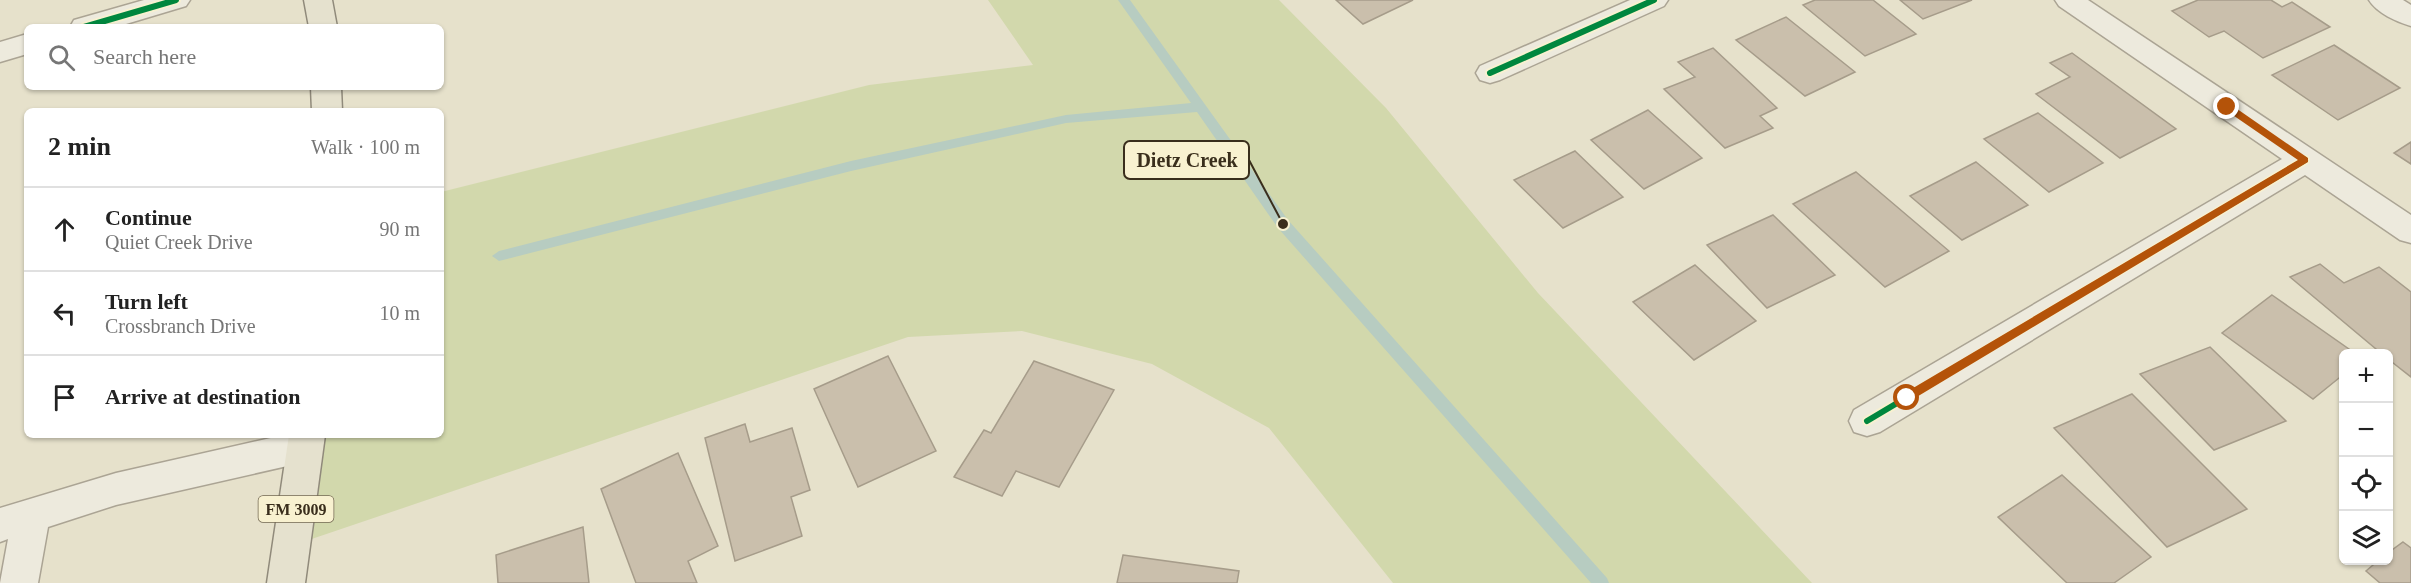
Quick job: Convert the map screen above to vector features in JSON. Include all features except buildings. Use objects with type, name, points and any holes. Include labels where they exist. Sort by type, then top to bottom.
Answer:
[{"type":"main road","points":[[318,0],[322,24]]},
{"type":"main road","points":[[326,90],[327,108]]},
{"type":"main road","name":"FM 3009","points":[[286,583],[306,441]]},
{"type":"street","points":[[94,24],[176,0]]},
{"type":"street","points":[[1490,73],[1654,0]]},
{"type":"street","points":[[2069,0],[2411,231]]},
{"type":"street","points":[[2383,0],[2411,17]]},
{"type":"street","points":[[0,52],[24,45]]},
{"type":"street","points":[[1867,421],[2305,160]]},
{"type":"street","points":[[19,583],[15,520],[116,489],[306,441]]},
{"type":"green space","points":[[988,0],[1279,0],[1386,108],[1538,293],[1812,583],[1393,583],[1269,428],[1152,364],[1022,331],[908,337],[291,546],[307,438],[444,438],[444,191],[869,85],[1033,65]]},
{"type":"waterway","points":[[1124,0],[1200,107]]},
{"type":"waterway","points":[[499,256],[851,166],[1066,119],[1200,107]]},
{"type":"waterway","points":[[1200,107],[1283,224],[1601,583]]},
{"type":"cycle path","points":[[94,24],[176,0]]},
{"type":"cycle path","points":[[1490,73],[1654,0]]},
{"type":"cycle path","points":[[1867,421],[2305,160]]},
{"type":"place","name":"Dietz Creek","points":[[1283,224]]},
{"type":"route","points":[[1907,398],[2305,160],[2227,107]]}]
